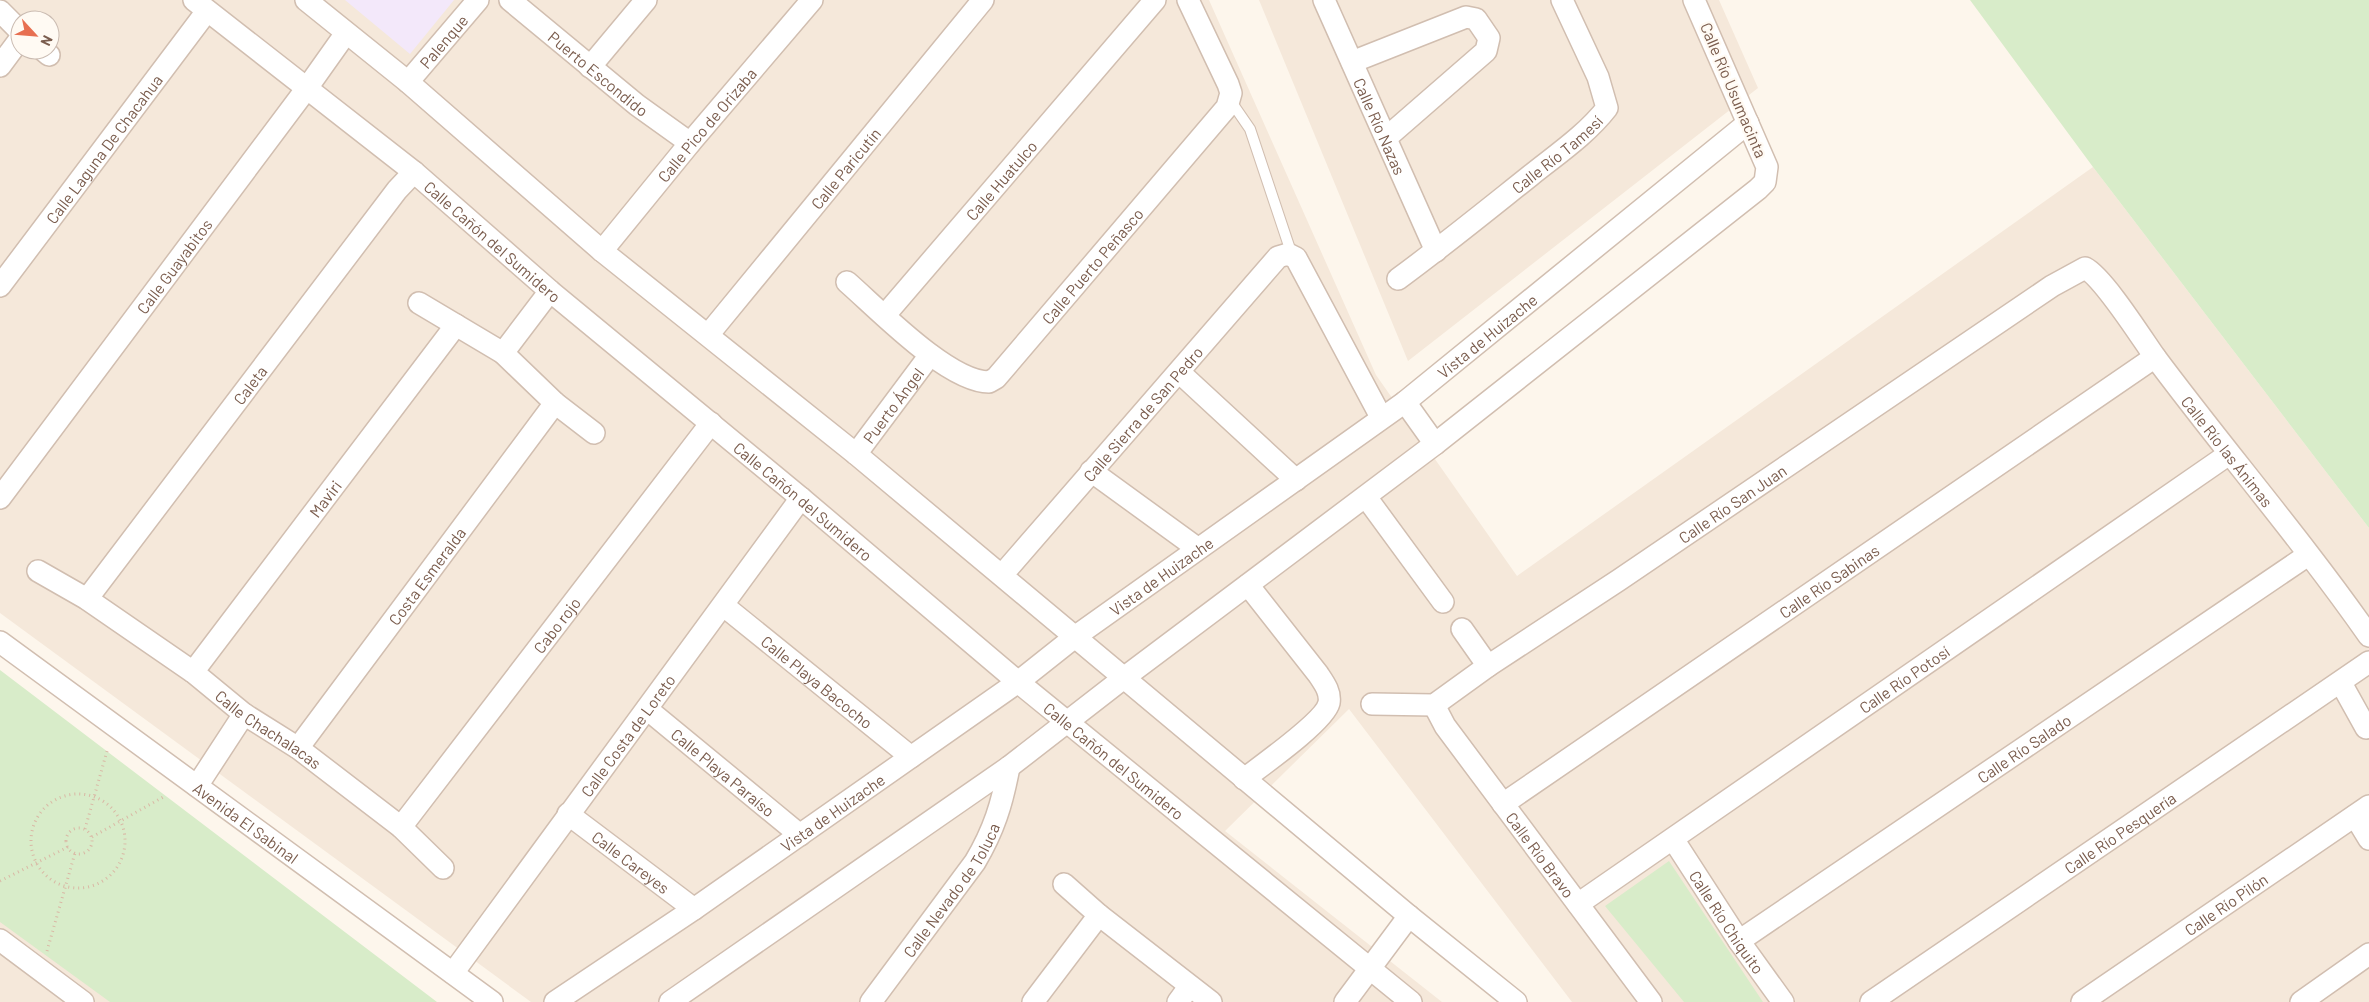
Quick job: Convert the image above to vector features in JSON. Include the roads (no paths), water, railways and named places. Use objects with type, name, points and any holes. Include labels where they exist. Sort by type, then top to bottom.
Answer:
[{"type":"street","points":[[306,0],[408,82],[602,251],[856,454],[1125,677],[1408,916],[1516,1002]]},
{"type":"street","name":"Palenque","points":[[408,82],[478,0]]},
{"type":"street","name":"Puerto Escondido","points":[[510,0],[590,67],[690,143]]},
{"type":"street","points":[[590,67],[646,0]]},
{"type":"street","name":"Calle Pico de Orizaba","points":[[602,251],[690,143],[812,0]]},
{"type":"street","name":"Calle Paricutín","points":[[708,335],[983,0]]},
{"type":"street","name":"Calle Huatulco","points":[[885,316],[1155,0]]},
{"type":"street","points":[[1188,0],[1228,84],[1230,96]]},
{"type":"street","name":"Calle Río Nazas","points":[[1324,0],[1436,251]]},
{"type":"street","name":"Calle Río Tamesí","points":[[1436,251],[1561,151],[1596,121],[1607,108],[1598,77],[1562,0]]},
{"type":"street","name":"Calle Río Usumacinta","points":[[1435,444],[1749,197],[1765,182],[1767,167],[1694,0]]},
{"type":"street","name":"Calle Cañón del Sumidero","points":[[201,6],[414,172],[550,292],[801,498],[1018,682],[1068,720],[1410,1002]]},
{"type":"street","name":"Calle Laguna De Chacahua","points":[[0,286],[201,6]]},
{"type":"street","points":[[0,11],[10,21]]},
{"type":"street","points":[[1352,62],[1466,17],[1476,19],[1489,38],[1486,51],[1386,138]]},
{"type":"street","name":"Calle Guayabitos","points":[[0,498],[307,88],[346,33]]},
{"type":"street","points":[[0,66],[10,52]]},
{"type":"street","name":"Calle Puerto Peñasco","points":[[930,355],[976,380],[989,382],[996,378],[1227,107],[1230,96]]},
{"type":"street","name":"Vista de Huizache","points":[[555,1002],[694,909],[1018,682],[1076,636],[1197,548],[1405,402],[1748,123]]},
{"type":"street","name":"Caleta","points":[[87,599],[397,190],[414,172]]},
{"type":"street","points":[[1398,279],[1436,251]]},
{"type":"street","points":[[1288,255],[1296,258],[1382,417]]},
{"type":"street","name":"Calle Sierra de San Pedro","points":[[1002,575],[1278,257],[1288,255]]},
{"type":"street","name":"Calle Río las Ánimas","points":[[2085,268],[2090,270],[2104,287],[2155,357],[2369,636]]},
{"type":"street","name":"Calle Río San Juan","points":[[1434,705],[1488,666],[1628,574],[2052,286],[2085,268]]},
{"type":"street","points":[[847,282],[930,355]]},
{"type":"street","points":[[503,353],[550,292]]},
{"type":"street","points":[[420,304],[503,353],[555,403],[594,433]]},
{"type":"street","name":"Maviri","points":[[193,672],[456,325]]},
{"type":"street","name":"Puerto Ángel","points":[[856,454],[930,355]]},
{"type":"street","name":"Calle Río Sabinas","points":[[1503,804],[2155,357]]},
{"type":"street","points":[[1179,372],[1296,480]]},
{"type":"street","points":[[670,1002],[1009,767],[1068,720],[1435,444],[1405,402]]},
{"type":"street","name":"Costa Esmeralda","points":[[298,748],[555,403]]},
{"type":"street","name":"Cabo rojo","points":[[402,827],[711,424]]},
{"type":"street","name":"Calle Río Potosí","points":[[1578,904],[2230,454]]},
{"type":"street","points":[[1091,471],[1197,548]]},
{"type":"street","points":[[1366,497],[1443,602]]},
{"type":"street","name":"Calle Costa de Loreto","points":[[453,973],[568,814],[724,606],[801,498]]},
{"type":"street","name":"Calle Río Salado","points":[[1739,940],[2308,555]]},
{"type":"street","name":"Calle Chachalacas","points":[[38,572],[87,599],[193,672],[244,714],[298,748],[402,827],[442,868]]},
{"type":"street","points":[[1244,779],[1317,721],[1326,711],[1329,703],[1328,690],[1318,674],[1248,585]]},
{"type":"street","name":"Calle Playa Bacocho","points":[[724,606],[911,757]]},
{"type":"street","points":[[1462,629],[1488,666]]},
{"type":"street","name":"Avenida El Sabinal","points":[[0,642],[492,1002]]},
{"type":"street","name":"Calle Río Pesquería","points":[[1871,1002],[2341,683],[2369,662]]},
{"type":"street","points":[[2341,683],[2366,728]]},
{"type":"street","points":[[1372,704],[1434,705]]},
{"type":"street","name":"Calle Río Bravo","points":[[1434,705],[1445,726],[1651,1002]]},
{"type":"street","name":"Calle Playa Paraíso","points":[[647,709],[800,835]]},
{"type":"street","points":[[197,786],[244,714]]},
{"type":"street","name":"Calle Nevado de Toluca","points":[[871,1002],[975,862],[989,837],[1001,808],[1009,767]]},
{"type":"street","points":[[2362,811],[2369,839]]},
{"type":"street","name":"Calle Río Pilón","points":[[2082,1002],[2362,811]]},
{"type":"street","name":"Calle Careyes","points":[[568,814],[694,909]]},
{"type":"street","name":"Calle Río Chiquito","points":[[1673,839],[1739,940],[1783,1002]]},
{"type":"street","points":[[1064,884],[1184,994],[1211,1002]]},
{"type":"street","points":[[1033,1002],[1099,915]]},
{"type":"street","points":[[1344,1002],[1408,916]]},
{"type":"street","points":[[0,940],[83,1002]]},
{"type":"street","points":[[2301,1002],[2369,954]]},
{"type":"lane","points":[[1230,96],[1250,129],[1288,255]]}]
